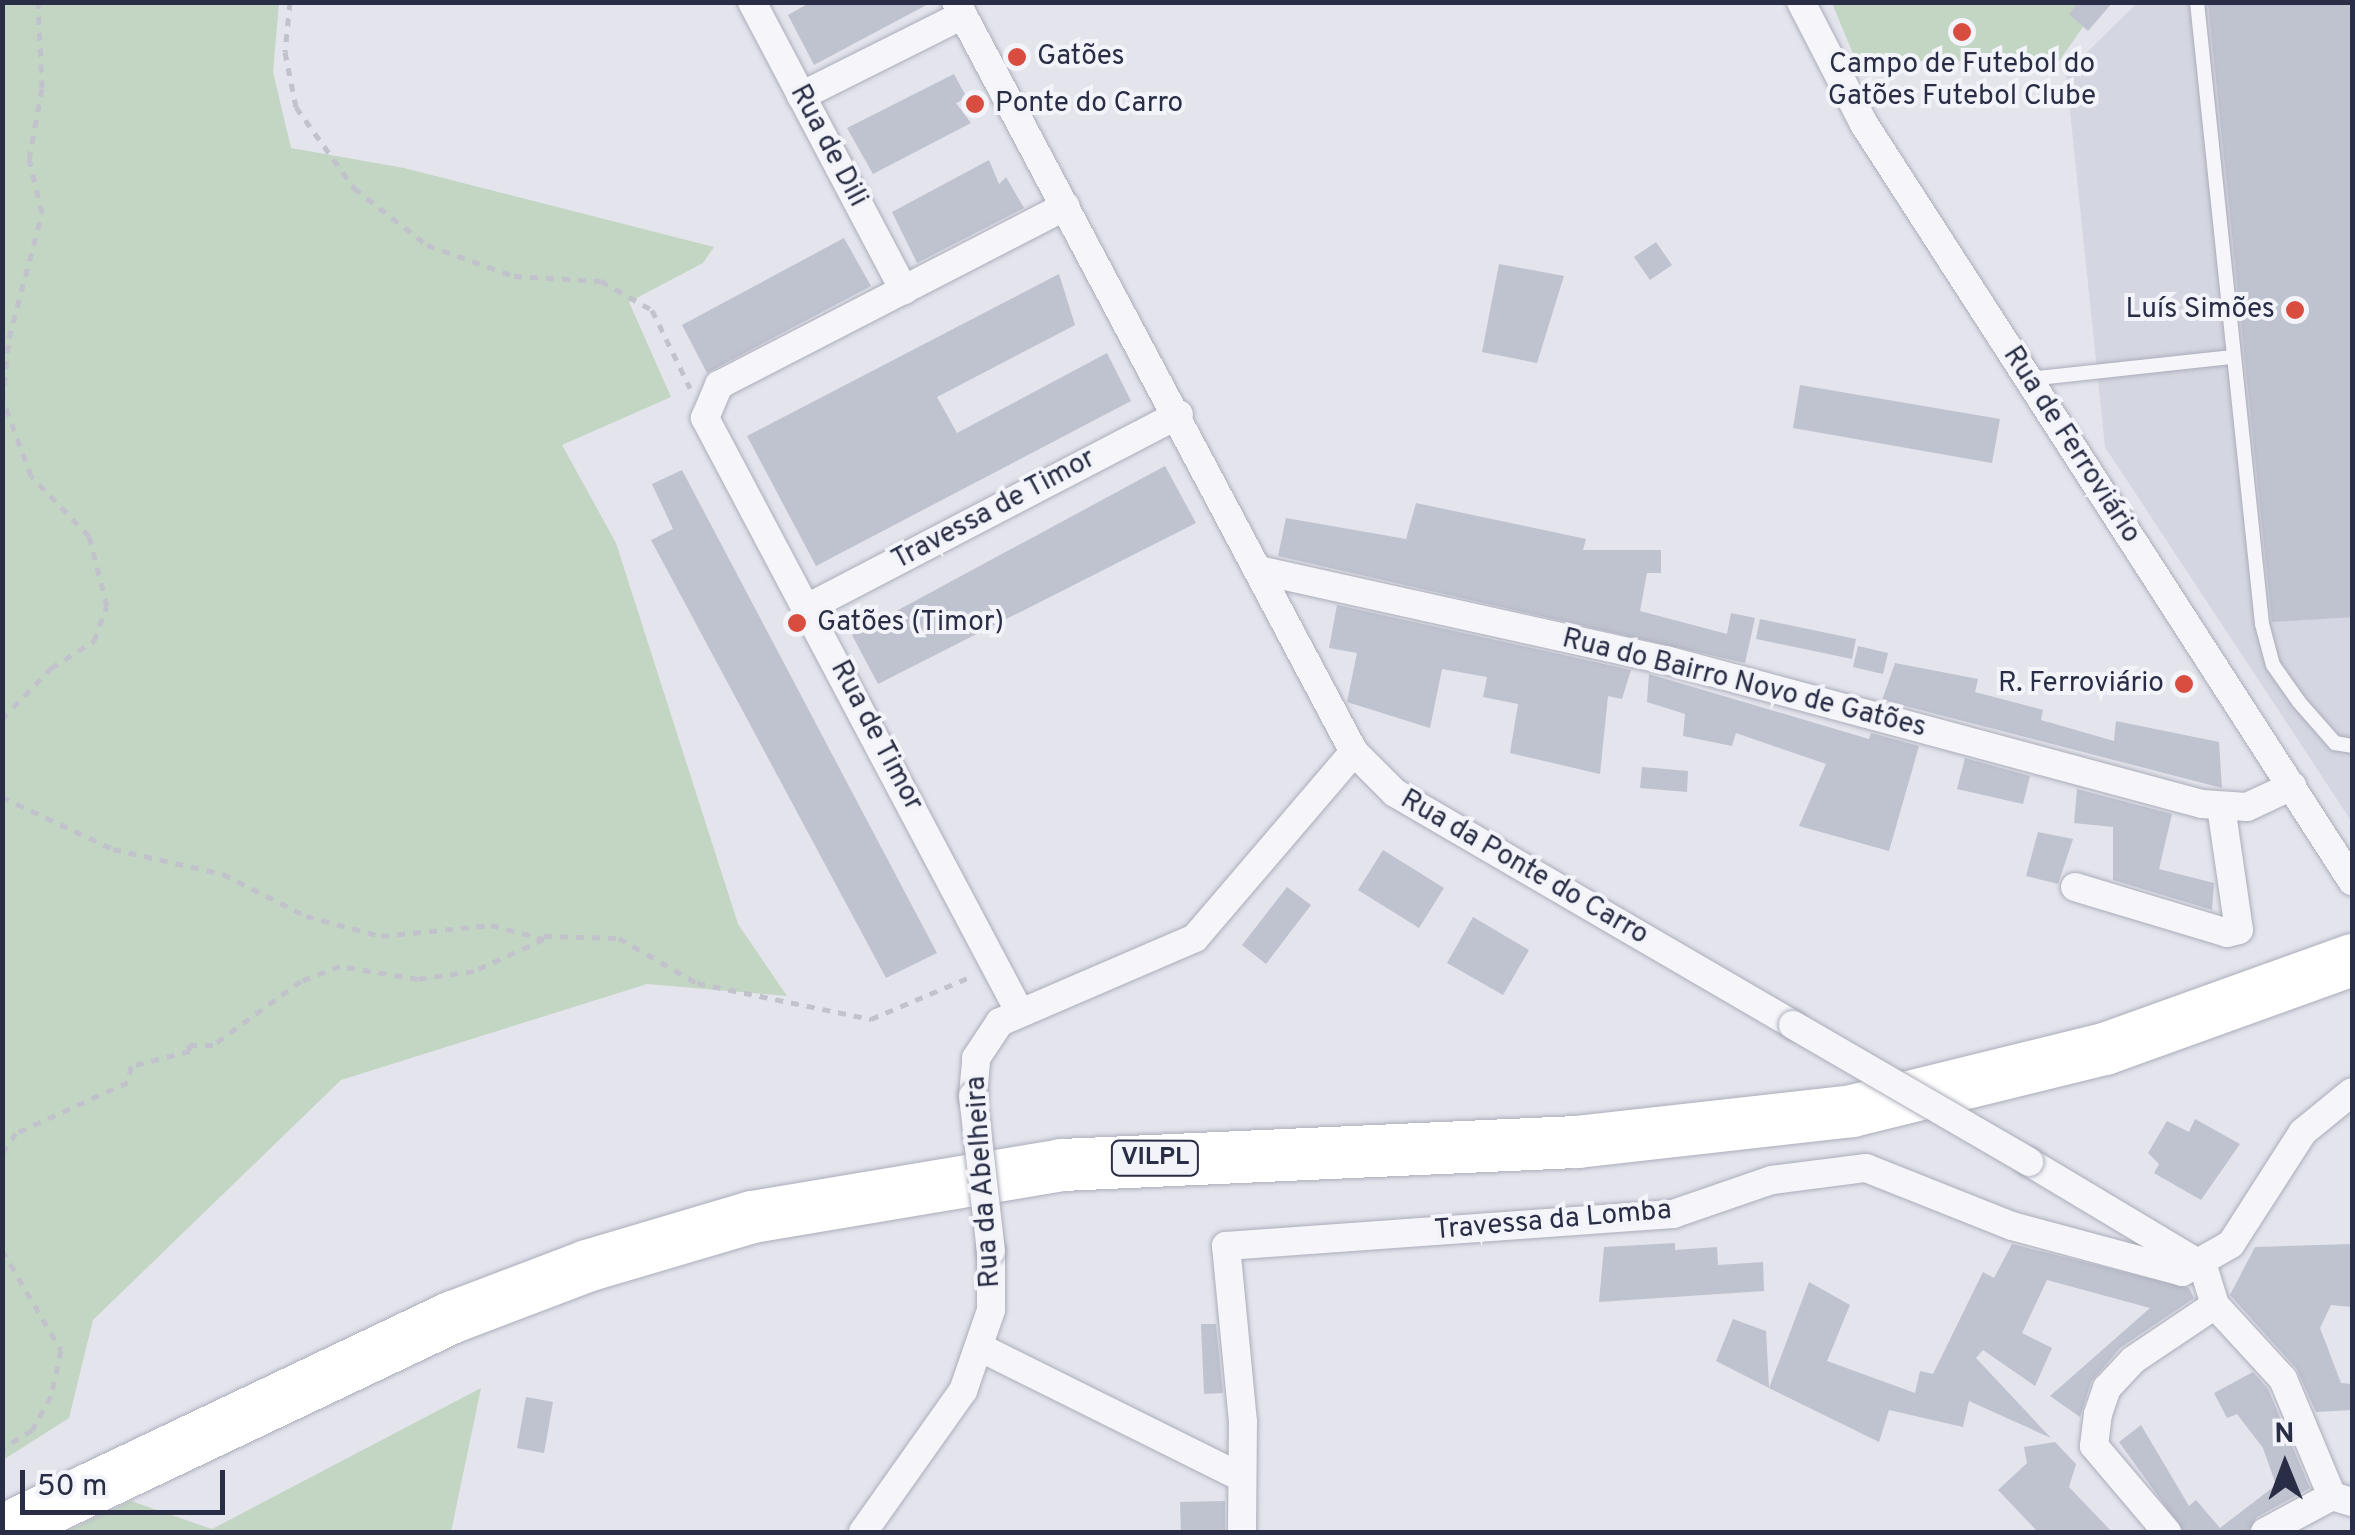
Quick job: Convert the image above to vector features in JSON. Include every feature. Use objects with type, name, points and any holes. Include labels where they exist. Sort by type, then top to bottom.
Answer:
[{"type":"highway","name":"VILPL","points":[[2,1531],[452,1318],[587,1266],[752,1217],[1062,1165],[1577,1142],[1852,1111],[2105,1049],[2352,960]]},
{"type":"street","name":"Rua de Dili","points":[[752,2],[904,290]]},
{"type":"street","name":"Rua de Ferroviário","points":[[1801,2],[1864,124],[2348,874]]},
{"type":"street","points":[[801,96],[960,9]]},
{"type":"street","name":"Rua da Ponte do Carro","points":[[960,9],[1263,570],[1354,752],[1395,794],[2202,1266]]},
{"type":"street","points":[[705,418],[720,385],[1066,206]]},
{"type":"street","name":"Travessa de Timor","points":[[809,607],[1179,414]]},
{"type":"street","name":"Rua de Timor","points":[[705,418],[809,607],[1018,1009]]},
{"type":"street","name":"Rua do Bairro Novo de Gatões","points":[[1263,570],[1666,660],[2221,806],[2247,807],[2292,786]]},
{"type":"street","name":"Rua da Abelheira","points":[[862,1532],[963,1391],[982,1348],[991,1251],[973,1096],[985,1038],[1018,1009],[1196,938],[1354,752]]},
{"type":"street","points":[[2074,887],[2227,933],[2238,930],[2221,806]]},
{"type":"street","points":[[2264,1532],[2342,1499],[2283,1378],[2215,1305],[2202,1266],[2230,1244],[2303,1132],[2352,1092]]},
{"type":"street","name":"Travessa da Lomba","points":[[1242,1532],[1242,1477],[1226,1246],[1673,1214],[1772,1180],[1866,1168],[2012,1226],[2140,1264],[2182,1272],[2202,1266]]},
{"type":"street","points":[[2167,1532],[2094,1446],[2106,1388],[2169,1332],[2215,1305]]},
{"type":"street","points":[[982,1348],[1242,1477]]},
{"type":"lane","points":[[2197,2],[2262,624],[2273,665],[2335,742],[2352,746]]},
{"type":"lane","points":[[2029,379],[2232,357]]},
{"type":"path","points":[[2,720],[51,668],[94,642],[106,606],[89,536],[31,476],[3,400],[9,338],[42,213],[29,159],[42,88],[38,2]]},
{"type":"path","points":[[290,2],[285,52],[296,107],[354,188],[427,245],[514,276],[601,281],[652,310],[705,418]]},
{"type":"path","points":[[2,797],[113,850],[223,874],[306,916],[381,936],[491,924],[544,936],[620,938],[697,983],[871,1019],[996,966]]},
{"type":"path","points":[[2,1154],[16,1132],[128,1082],[131,1066],[190,1052],[188,1045],[213,1045],[301,980],[340,966],[418,980],[474,971],[544,936]]},
{"type":"path","points":[[2,1250],[60,1350],[52,1396],[32,1430],[2,1449]]},
{"type":"shaded area","points":[[2137,3],[2352,3],[2352,822],[2105,447],[2066,73]]},
{"type":"green space","points":[[3,2],[279,3],[273,72],[291,148],[404,168],[714,247],[703,263],[629,302],[671,397],[562,445],[616,543],[738,924],[787,996],[647,984],[341,1080],[93,1320],[69,1418],[3,1460]]},
{"type":"green space","name":"Campo de Futebol do Gatões Futebol Clube","points":[[1832,3],[2100,3],[2059,61],[1856,61]]},
{"type":"green space","points":[[481,1388],[451,1532],[65,1532],[131,1501],[212,1529]]},
{"type":"building","points":[[811,2],[932,2],[814,65],[788,15]]},
{"type":"building","points":[[2079,2],[2113,2],[2088,31],[2069,14]]},
{"type":"building","name":"Luís Simões","points":[[2208,2],[2352,2],[2352,617],[2272,622]]},
{"type":"building","points":[[954,74],[967,98],[956,103],[971,123],[873,174],[847,128]]},
{"type":"building","points":[[989,160],[999,184],[1006,177],[1024,208],[917,263],[892,212]]},
{"type":"building","points":[[844,238],[871,286],[707,373],[682,325]]},
{"type":"building","points":[[1656,242],[1672,265],[1650,280],[1634,257]]},
{"type":"building","points":[[1499,264],[1564,276],[1537,363],[1482,352]]},
{"type":"building","points":[[1059,274],[1075,325],[937,397],[957,433],[1107,353],[1131,401],[816,566],[747,436]]},
{"type":"building","points":[[1800,385],[2000,419],[1992,463],[1793,428]]},
{"type":"building","points":[[1165,466],[1196,523],[878,684],[852,635]]},
{"type":"building","points":[[682,470],[937,953],[886,978],[651,540],[673,529],[652,484]]},
{"type":"building","points":[[1416,503],[1586,539],[1583,550],[1661,550],[1661,573],[1647,573],[1640,611],[1727,634],[1731,613],[1755,618],[1745,663],[1278,556],[1286,518],[1406,539]]},
{"type":"building","points":[[1337,605],[1631,670],[1622,699],[1608,696],[1600,774],[1510,753],[1518,704],[1483,697],[1487,677],[1442,669],[1430,728],[1347,702],[1357,653],[1329,648]]},
{"type":"building","points":[[1760,619],[1856,639],[1852,659],[1756,639]]},
{"type":"building","points":[[1858,646],[1888,653],[1883,674],[1853,667]]},
{"type":"building","points":[[1895,663],[1978,679],[1975,692],[2043,710],[2041,720],[2114,741],[2116,721],[2219,742],[2222,788],[1882,700]]},
{"type":"building","points":[[1649,674],[1869,739],[1871,733],[1919,746],[1889,851],[1799,826],[1826,764],[1736,733],[1732,746],[1683,736],[1685,714],[1647,702]]},
{"type":"building","points":[[1965,758],[2030,776],[2023,804],[1957,789]]},
{"type":"building","points":[[1642,767],[1688,771],[1687,792],[1640,788]]},
{"type":"building","points":[[2077,789],[2172,814],[2159,869],[2214,883],[2212,910],[2113,880],[2113,827],[2074,823]]},
{"type":"building","points":[[2038,832],[2073,839],[2058,884],[2026,876]]},
{"type":"building","points":[[1383,850],[1444,888],[1419,928],[1358,890]]},
{"type":"building","points":[[1287,887],[1311,905],[1266,964],[1242,945]]},
{"type":"building","points":[[1473,917],[1529,950],[1503,995],[1447,963]]},
{"type":"building","points":[[2195,1119],[2240,1144],[2201,1200],[2154,1173],[2159,1164],[2148,1153],[2167,1121],[2189,1132]]},
{"type":"building","points":[[1675,1243],[1675,1250],[1717,1247],[1718,1265],[1763,1262],[1764,1291],[1599,1302],[1604,1247]]},
{"type":"building","points":[[2012,1244],[2189,1288],[2194,1298],[2120,1348],[2091,1382],[2080,1417],[2050,1396],[2150,1308],[2047,1280],[2022,1333],[2052,1348],[2035,1386],[1983,1350],[1976,1358],[2051,1438],[1969,1401],[1963,1427],[1889,1410],[1879,1442],[1769,1388],[1809,1282],[1850,1305],[1827,1361],[1915,1393],[1920,1371],[1933,1374],[1983,1272],[1994,1278]]},
{"type":"building","points":[[2352,1244],[2352,1307],[2331,1305],[2320,1328],[2341,1383],[2352,1384],[2352,1410],[2316,1412],[2296,1368],[2230,1295],[2255,1247]]},
{"type":"building","points":[[1733,1319],[1766,1331],[1769,1388],[1716,1361]]},
{"type":"building","points":[[1201,1324],[1216,1324],[1223,1393],[1204,1394]]},
{"type":"building","points":[[2253,1372],[2268,1389],[2310,1488],[2257,1517],[2248,1532],[2184,1532],[2119,1442],[2141,1425],[2189,1506],[2196,1500],[2220,1528],[2276,1485],[2263,1448],[2237,1414],[2227,1418],[2214,1393]]},
{"type":"building","points":[[526,1397],[553,1402],[544,1453],[517,1448]]},
{"type":"building","points":[[2055,1442],[2076,1464],[2069,1487],[2112,1532],[2038,1532],[1998,1490],[2027,1463],[2024,1447]]},
{"type":"building","points":[[1225,1501],[1225,1532],[1181,1532],[1180,1502]]},
{"type":"place","name":"Campo de Futebol do Gatões Futebol Clube","points":[[1962,32]]},
{"type":"place","name":"Gatões","points":[[1017,57]]},
{"type":"place","name":"Ponte do Carro","points":[[975,104]]},
{"type":"place","name":"Luís Simões","points":[[2295,310]]},
{"type":"place","name":"Gatões (Timor)","points":[[797,623]]},
{"type":"place","name":"R. Ferroviário","points":[[2184,684]]}]
